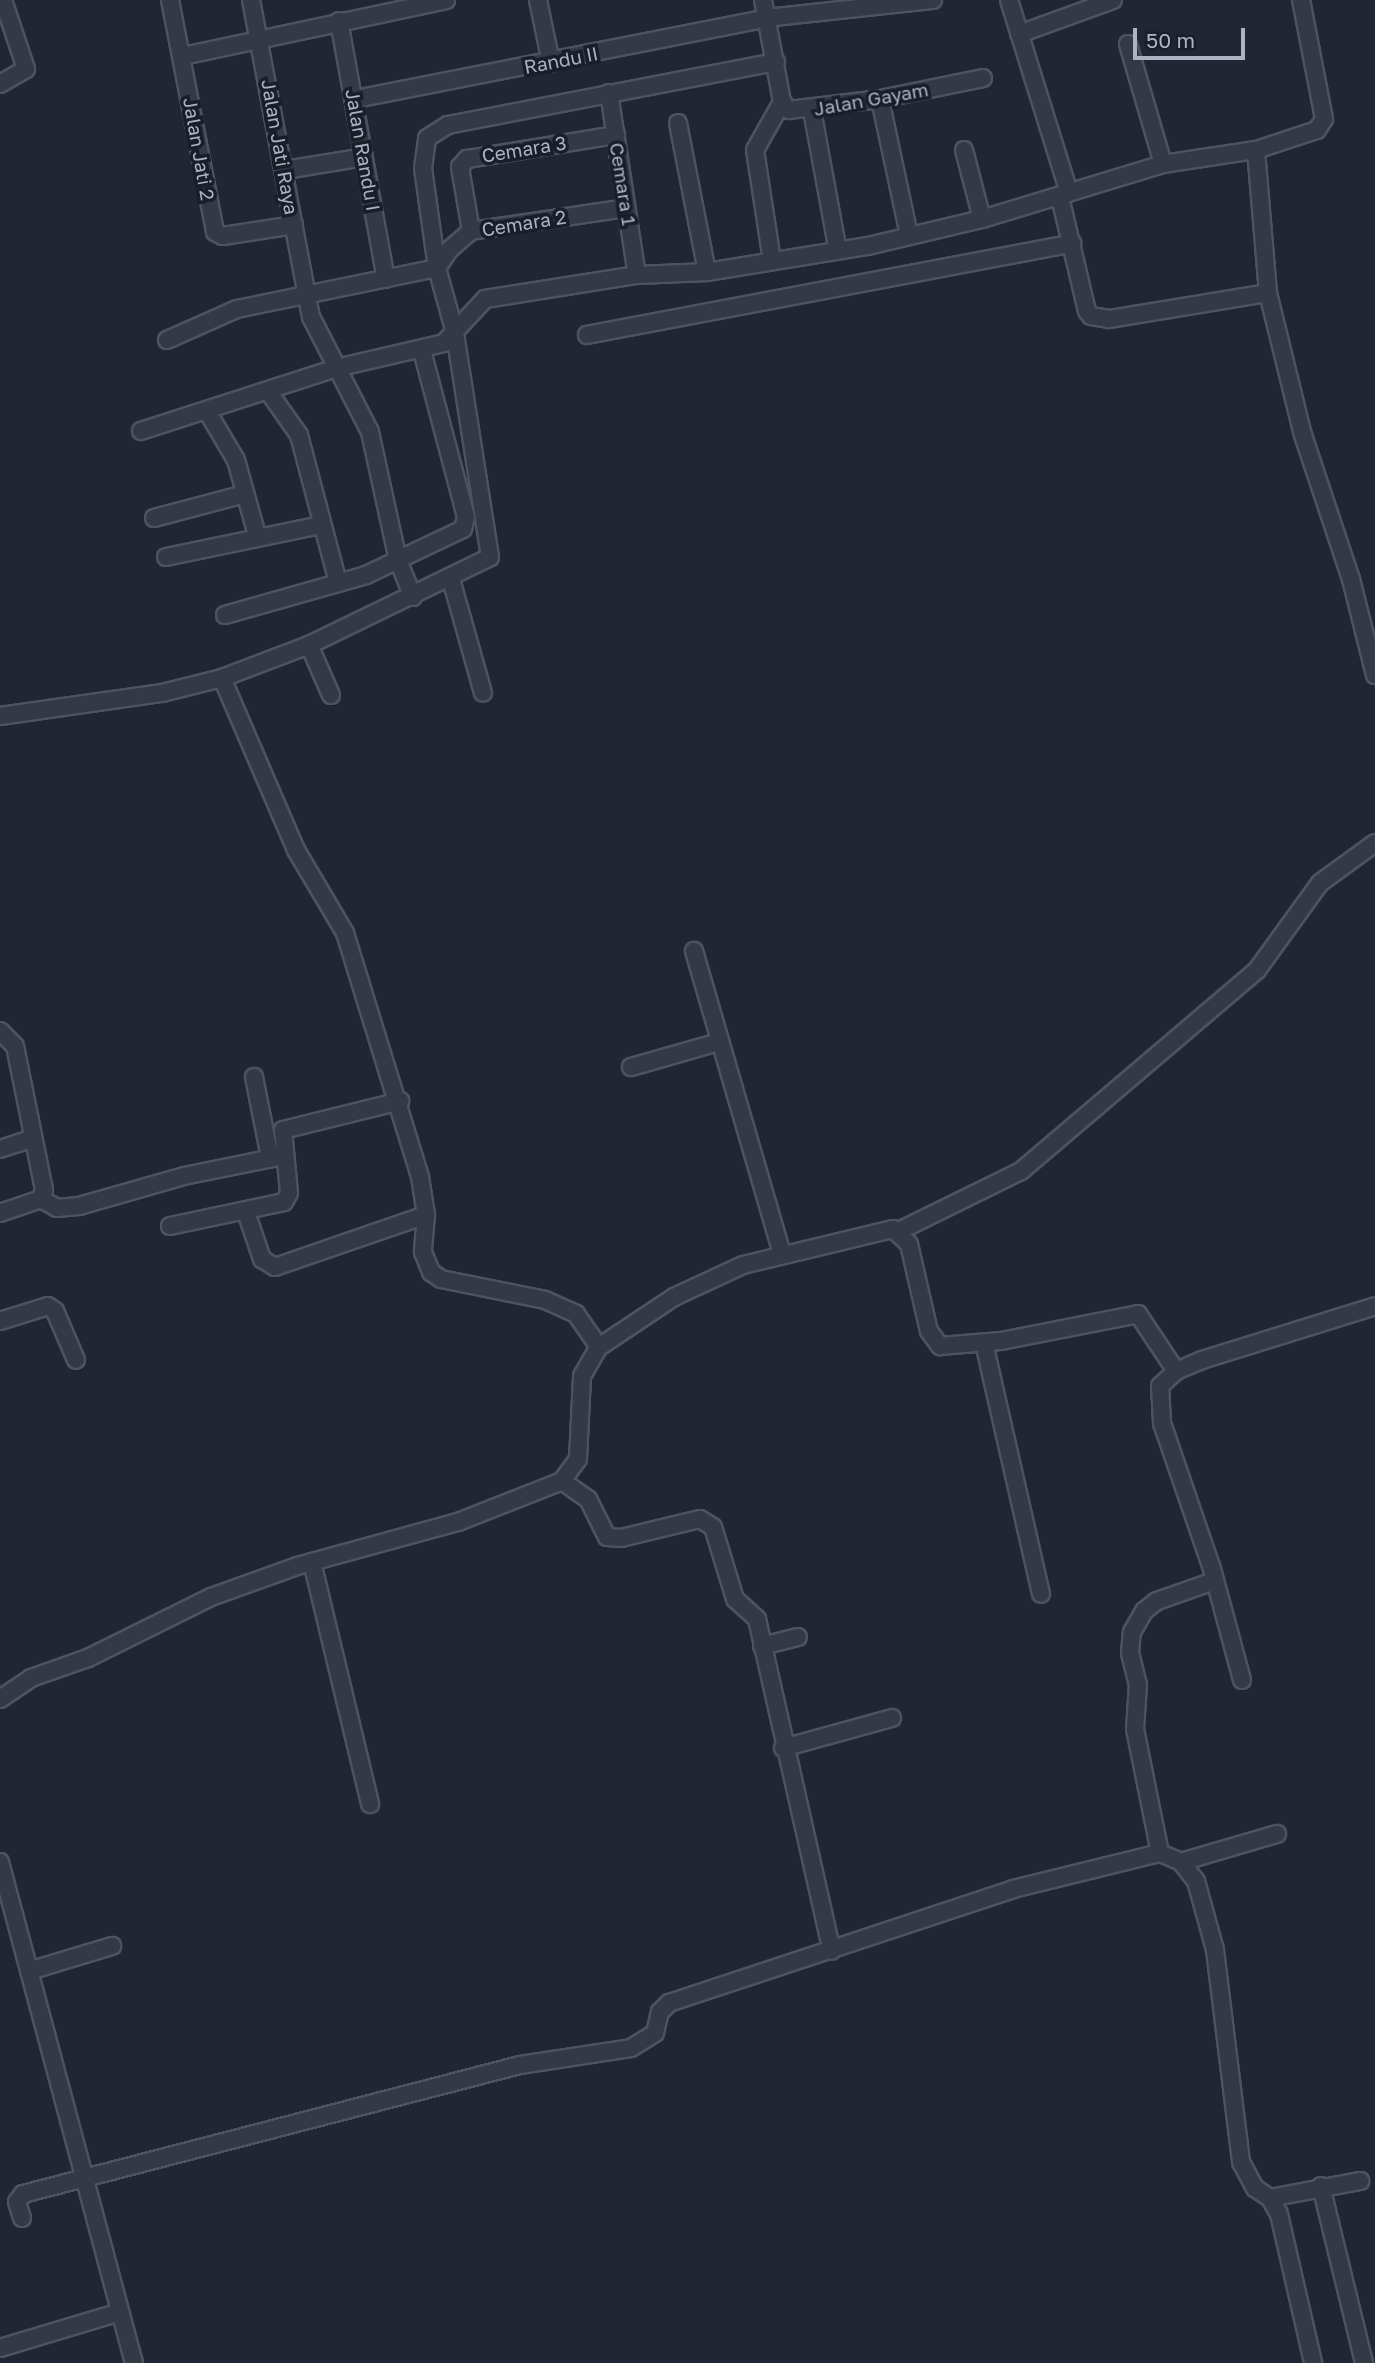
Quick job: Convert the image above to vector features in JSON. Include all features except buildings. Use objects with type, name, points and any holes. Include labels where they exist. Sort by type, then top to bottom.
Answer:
[{"type":"street","points":[[0,84],[26,69],[3,0]]},
{"type":"street","name":"Jalan Jati 2","points":[[170,0],[183,56],[214,229],[223,236],[294,225]]},
{"type":"street","name":"Jalan Jati Raya","points":[[251,0],[285,170],[305,296],[320,342],[370,432],[398,560],[413,597]]},
{"type":"street","points":[[183,56],[261,41],[340,21],[386,5],[446,0]]},
{"type":"street","points":[[538,0],[551,62]]},
{"type":"street","points":[[763,0],[782,102],[755,150],[772,261]]},
{"type":"street","name":"Randu II","points":[[355,99],[766,18],[933,0]]},
{"type":"street","points":[[1009,0],[1064,195],[1087,311],[1101,318],[1268,293]]},
{"type":"street","points":[[1019,34],[1113,0]]},
{"type":"street","points":[[141,431],[336,368],[422,351],[444,343],[485,299],[638,275],[707,272],[838,251],[982,219],[1163,164],[1256,150],[1317,130],[1324,119],[1301,0]]},
{"type":"street","name":"Jalan Randu I","points":[[340,21],[386,279]]},
{"type":"street","points":[[1128,44],[1163,164]]},
{"type":"street","points":[[0,716],[162,693],[222,678],[309,645],[488,561],[491,542],[455,333],[437,268],[423,168],[427,138],[448,125],[776,62]]},
{"type":"street","name":"Jalan Gayam","points":[[782,102],[789,110],[812,110],[983,78]]},
{"type":"street","name":"Cemara 1","points":[[609,93],[638,275]]},
{"type":"street","points":[[880,99],[909,236]]},
{"type":"street","points":[[812,110],[838,251]]},
{"type":"street","points":[[678,123],[707,272]]},
{"type":"street","name":"Cemara 3","points":[[471,231],[460,167],[467,159],[616,135]]},
{"type":"street","points":[[964,150],[982,219]]},
{"type":"street","points":[[1256,150],[1268,293],[1303,435],[1351,579],[1375,675]]},
{"type":"street","points":[[285,170],[364,157]]},
{"type":"street","name":"Cemara 2","points":[[437,268],[449,250],[471,231],[626,208]]},
{"type":"street","points":[[587,335],[1072,243]]},
{"type":"street","points":[[167,340],[237,309],[437,268]]},
{"type":"street","points":[[225,615],[338,583],[458,534],[466,525],[422,351]]},
{"type":"street","points":[[268,391],[299,435],[338,583]]},
{"type":"street","points":[[207,411],[233,453],[257,535]]},
{"type":"street","points":[[154,518],[245,494]]},
{"type":"street","points":[[166,557],[257,535],[321,525]]},
{"type":"street","points":[[451,579],[483,693]]},
{"type":"street","points":[[309,645],[331,695]]},
{"type":"street","points":[[222,678],[296,850],[339,917],[400,1101],[426,1215],[423,1252],[431,1272],[441,1279],[545,1300],[576,1314],[599,1347]]},
{"type":"street","points":[[0,1699],[32,1678],[88,1658],[187,1608],[312,1562],[458,1522],[562,1481],[578,1459],[582,1376],[599,1347],[674,1297],[732,1269],[782,1254],[840,1245],[886,1230],[899,1231],[1021,1171],[1257,970],[1320,883],[1375,843]]},
{"type":"street","points":[[694,951],[782,1254]]},
{"type":"street","points":[[0,1031],[15,1046],[44,1190],[41,1199]]},
{"type":"street","points":[[631,1067],[719,1042]]},
{"type":"street","points":[[170,1226],[246,1212],[288,1199],[254,1077]]},
{"type":"street","points":[[276,1157],[281,1133],[287,1127],[345,1118],[400,1101]]},
{"type":"street","points":[[0,1149],[33,1138]]},
{"type":"street","points":[[0,1213],[41,1199],[57,1208],[79,1206],[276,1157]]},
{"type":"street","points":[[246,1212],[262,1259],[275,1267],[426,1215]]},
{"type":"street","points":[[899,1231],[909,1244],[934,1340],[947,1349],[1138,1314],[1176,1371]]},
{"type":"street","points":[[0,1321],[48,1306],[55,1311],[76,1360]]},
{"type":"street","points":[[1241,1680],[1214,1581],[1157,1398],[1166,1377],[1176,1371],[1375,1306]]},
{"type":"street","points":[[984,1343],[1041,1594]]},
{"type":"street","points":[[562,1481],[589,1499],[607,1537],[706,1521],[713,1527],[738,1604],[754,1612],[783,1748],[832,1951]]},
{"type":"street","points":[[312,1562],[370,1804]]},
{"type":"street","points":[[1160,1853],[1135,1729],[1139,1685],[1130,1653],[1132,1632],[1144,1611],[1157,1601],[1214,1581]]},
{"type":"street","points":[[762,1646],[798,1637]]},
{"type":"street","points":[[783,1748],[892,1718]]},
{"type":"street","points":[[1181,1862],[1277,1834]]},
{"type":"street","points":[[22,2217],[17,2202],[23,2194],[82,2180],[172,2152],[520,2065],[631,2048],[655,2034],[660,2012],[669,2003],[1013,1889],[1160,1853],[1181,1862],[1196,1881],[1215,1950],[1241,2162],[1255,2189],[1270,2198],[1285,2237],[1313,2363]]},
{"type":"street","points":[[0,1863],[82,2180],[134,2363]]},
{"type":"street","points":[[29,1971],[112,1946]]},
{"type":"street","points":[[1270,2198],[1321,2186],[1360,2181]]},
{"type":"street","points":[[1321,2186],[1364,2363]]},
{"type":"street","points":[[0,2348],[120,2312]]}]
